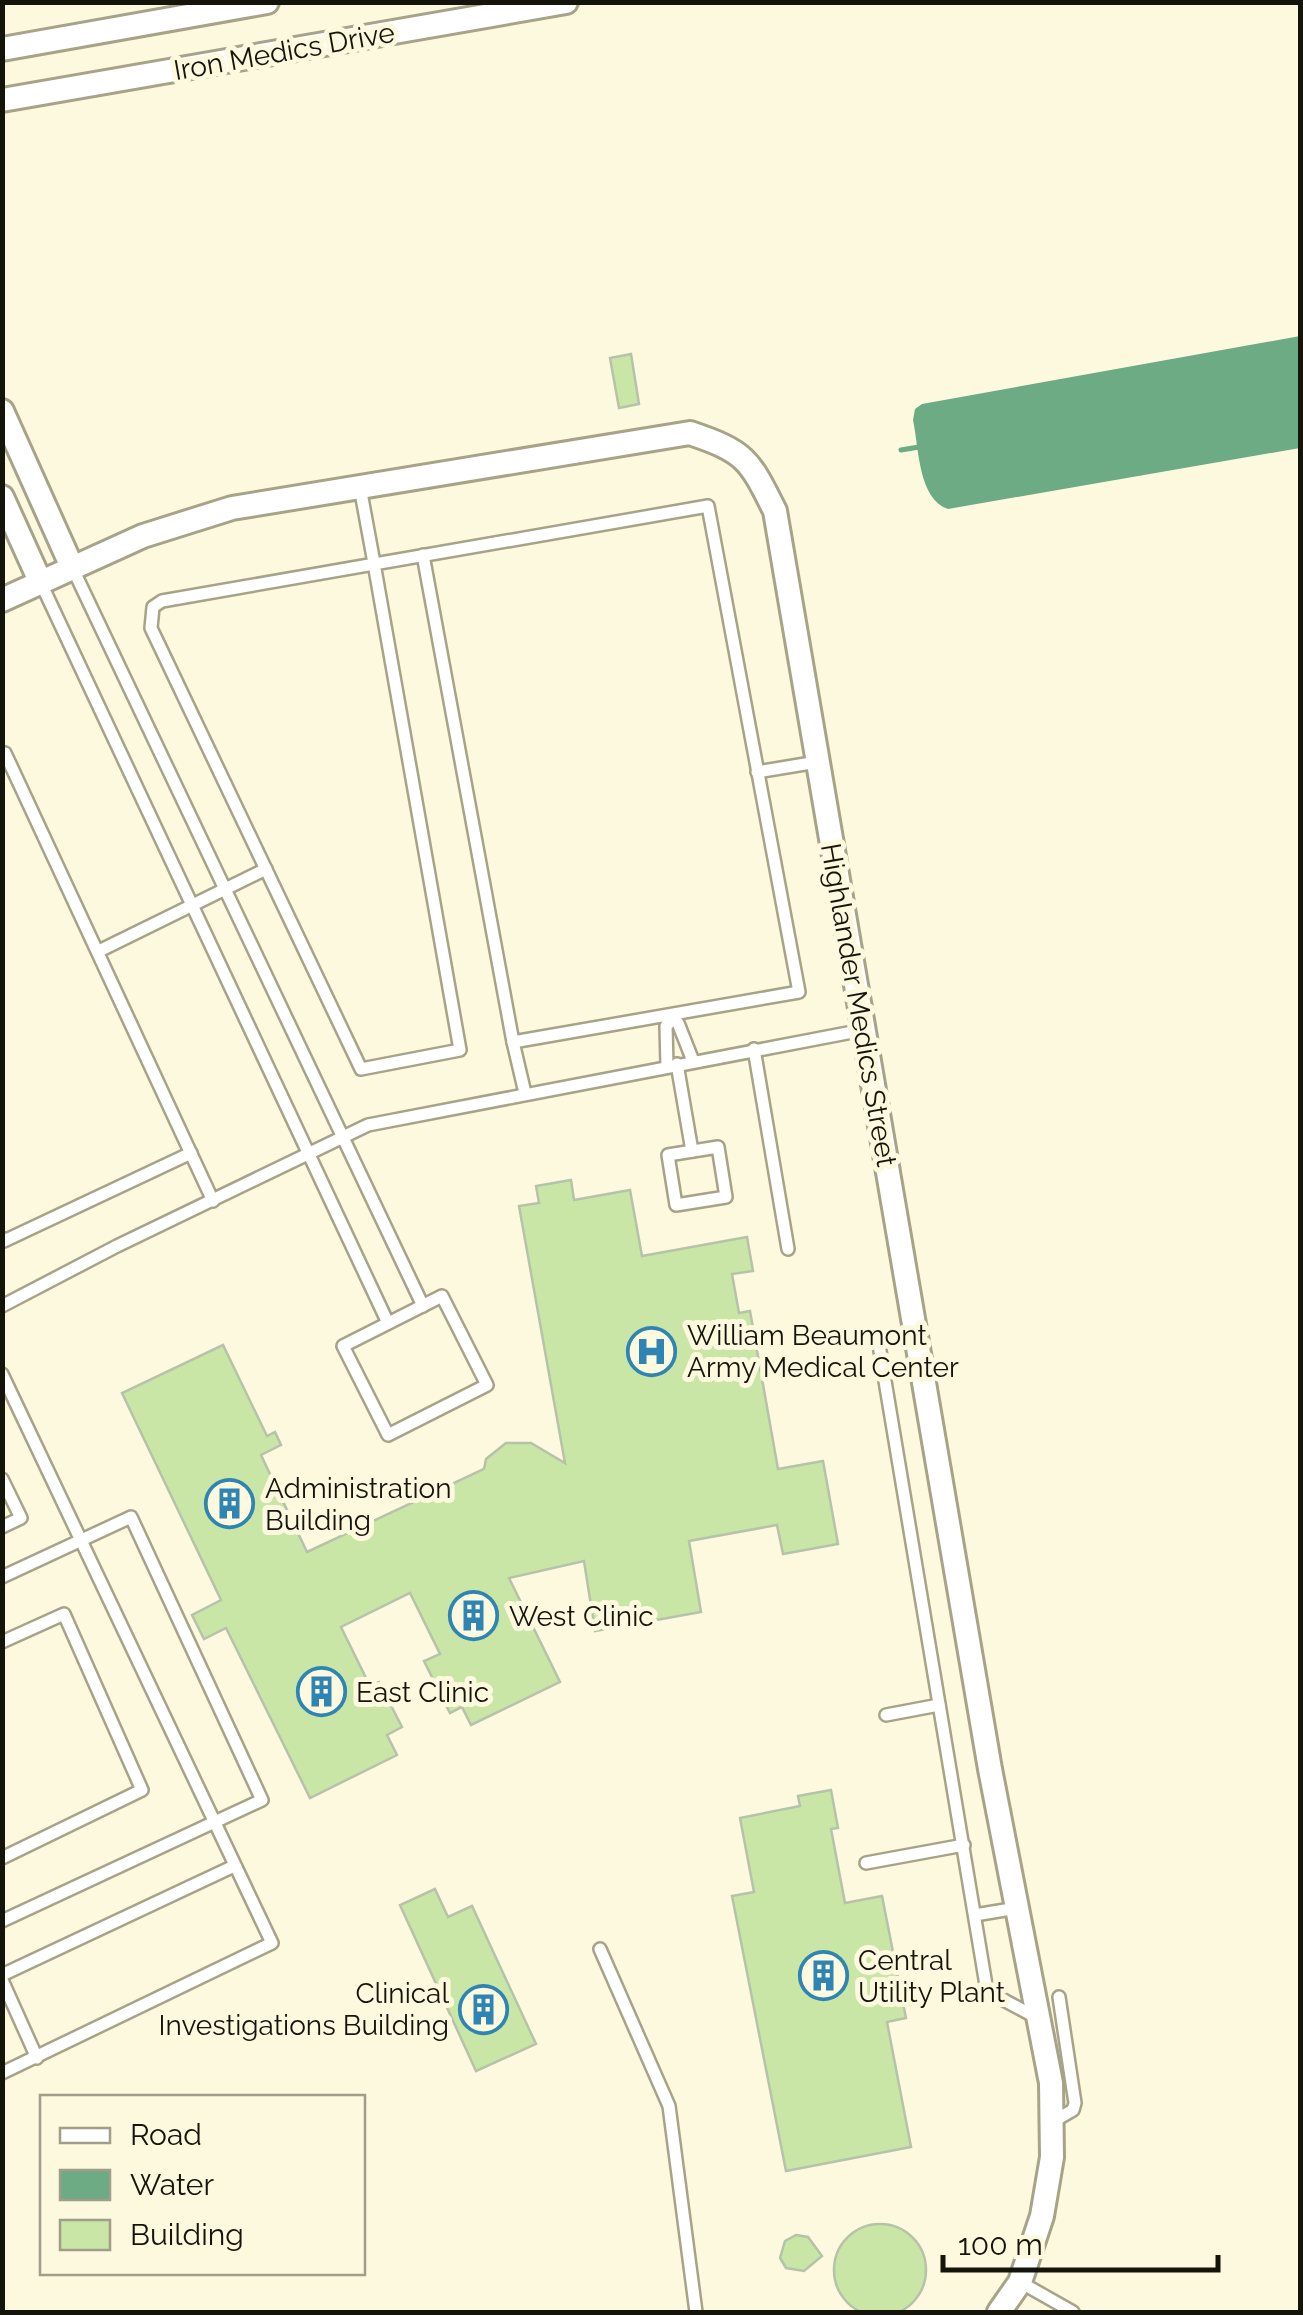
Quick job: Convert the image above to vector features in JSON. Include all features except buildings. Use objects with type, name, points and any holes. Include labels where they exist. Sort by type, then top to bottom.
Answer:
[{"type":"street","name":"Iron Medics Drive","points":[[2,49],[267,2]]},
{"type":"street","name":"Iron Medics Drive","points":[[2,100],[566,2]]},
{"type":"street","points":[[2,411],[72,567]]},
{"type":"street","name":"Highlander Medics Street","points":[[2,600],[143,536],[232,508],[690,432],[726,445],[753,467],[774,511],[1054,2121],[1042,2216],[1020,2282],[1000,2312]]},
{"type":"street","points":[[2,497],[40,581]]},
{"type":"lane","points":[[360,487],[374,564],[460,1050],[361,1069],[152,628],[153,608],[162,601],[374,564],[423,555],[708,506],[799,992],[512,1042]]},
{"type":"lane","points":[[423,555],[524,1093]]},
{"type":"lane","points":[[72,567],[422,1306]]},
{"type":"lane","points":[[40,581],[388,1323]]},
{"type":"lane","points":[[2,754],[5,752],[213,1200]]},
{"type":"lane","points":[[757,772],[817,762]]},
{"type":"lane","points":[[99,951],[266,869]]},
{"type":"lane","points":[[671,1017],[678,1024],[693,1061]]},
{"type":"lane","points":[[671,1017],[666,1026],[672,1065],[692,1151]]},
{"type":"lane","points":[[2,1306],[368,1125],[862,1030]]},
{"type":"lane","points":[[754,1050],[788,1249]]},
{"type":"lane","points":[[718,1147],[726,1197],[676,1205],[668,1155],[692,1151],[718,1147]]},
{"type":"lane","points":[[2,1238],[4,1241],[191,1153]]},
{"type":"lane","points":[[442,1296],[487,1386],[388,1435],[342,1346],[388,1323],[442,1296]]},
{"type":"lane","points":[[879,1345],[987,1991],[1039,2019]]},
{"type":"lane","points":[[2,1374],[272,1943],[2,2073]]},
{"type":"lane","points":[[2,1479],[21,1518],[2,1527]]},
{"type":"lane","points":[[2,1576],[130,1517],[262,1800],[2,1922]]},
{"type":"lane","points":[[2,1642],[64,1614],[142,1790],[2,1858]]},
{"type":"lane","points":[[886,1715],[940,1704]]},
{"type":"lane","points":[[866,1862],[964,1845]]},
{"type":"lane","points":[[37,2058],[2,1977],[234,1866]]},
{"type":"lane","points":[[975,1915],[1017,1908]]},
{"type":"lane","points":[[600,1949],[669,2106],[696,2312]]},
{"type":"lane","points":[[1054,2121],[1072,2110],[1075,2103],[1060,1997]]},
{"type":"lane","points":[[1020,2282],[1073,2312]]},
{"type":"water","points":[[1300,336],[1300,448],[948,509],[938,503],[925,484],[913,420],[915,409],[922,404]]},
{"type":"waterway","points":[[901,450],[919,447]]},
{"type":"place","name":"William Beaumont Army Medical Center","points":[[652,1351]]},
{"type":"place","name":"Administration Building","points":[[230,1504]]},
{"type":"place","name":"West Clinic","points":[[474,1616]]},
{"type":"place","name":"East Clinic","points":[[321,1692]]},
{"type":"place","name":"Central Utility Plant","points":[[823,1976]]},
{"type":"place","name":"Clinical Investigations Building","points":[[484,2009]]}]
